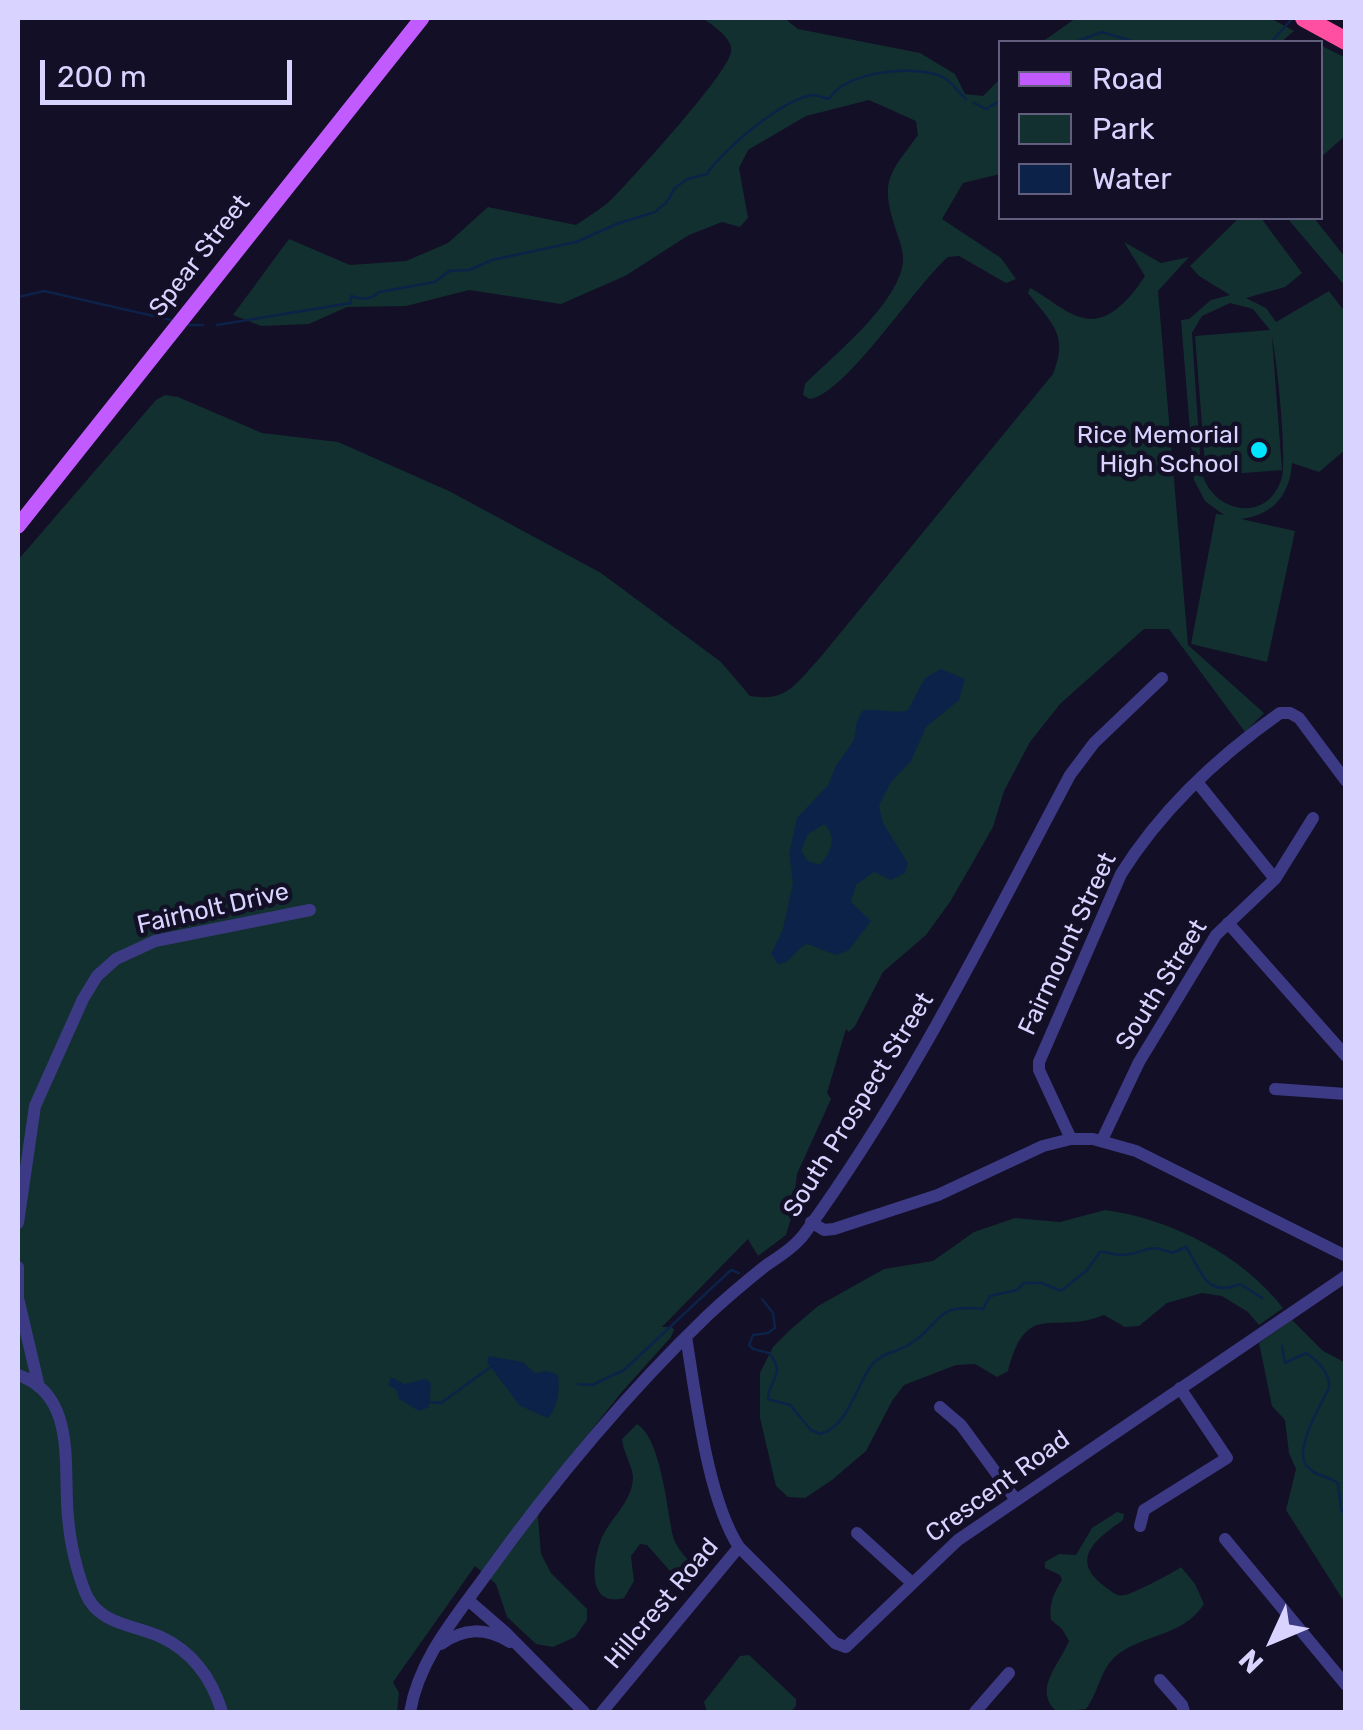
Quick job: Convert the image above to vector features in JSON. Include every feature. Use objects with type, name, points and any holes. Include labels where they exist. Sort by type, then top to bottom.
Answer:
[{"type":"highway","points":[[1304,18],[1346,41]]},
{"type":"main road","name":"Spear Street","points":[[18,526],[422,18]]},
{"type":"street","name":"South Prospect Street","points":[[410,1712],[416,1682],[468,1600],[613,1413],[642,1378],[733,1292],[796,1242],[811,1222],[950,1006],[1081,758],[1162,678]]},
{"type":"street","name":"Fairmount Street","points":[[1072,1139],[1038,1070],[1039,1062],[1121,874],[1170,807],[1280,713],[1290,713],[1303,722],[1346,781]]},
{"type":"street","points":[[1197,782],[1275,878]]},
{"type":"street","name":"South Street","points":[[1102,1140],[1140,1062],[1216,935],[1275,878],[1313,818]]},
{"type":"street","name":"Fairholt Drive","points":[[18,1223],[35,1106],[96,976],[116,960],[156,941],[310,910]]},
{"type":"street","points":[[1228,923],[1346,1056]]},
{"type":"street","points":[[1275,1088],[1346,1094]]},
{"type":"street","points":[[811,1222],[830,1230],[956,1187],[1034,1149],[1072,1139],[1102,1140],[1136,1152],[1346,1256]]},
{"type":"street","points":[[18,1267],[18,1298],[39,1387]]},
{"type":"street","name":"Crescent Road","points":[[686,1337],[724,1520],[739,1547],[842,1647],[853,1643],[950,1545],[1346,1276]]},
{"type":"street","points":[[18,1375],[39,1387],[54,1405],[65,1436],[69,1522],[88,1598],[106,1618],[164,1638],[188,1654],[210,1682],[222,1712]]},
{"type":"street","points":[[1140,1526],[1144,1510],[1227,1458],[1180,1388]]},
{"type":"street","points":[[940,1407],[956,1419],[1016,1500]]},
{"type":"street","points":[[857,1533],[912,1583]]},
{"type":"street","points":[[1225,1539],[1346,1685]]},
{"type":"street","name":"Hillcrest Road","points":[[600,1712],[739,1547]]},
{"type":"street","points":[[468,1600],[506,1632],[584,1712]]},
{"type":"street","points":[[435,1649],[454,1635],[471,1630],[487,1630],[515,1645]]},
{"type":"street","points":[[975,1712],[1009,1673]]},
{"type":"street","points":[[1160,1680],[1184,1712]]},
{"type":"green space","points":[[703,18],[784,18],[798,29],[920,53],[955,74],[965,94],[983,96],[998,81],[998,174],[963,183],[942,219],[1001,258],[1016,279],[1006,283],[959,256],[948,257],[842,378],[825,393],[810,399],[803,395],[805,384],[877,312],[889,296],[903,263],[888,190],[893,171],[918,135],[916,121],[869,100],[806,116],[748,150],[739,168],[748,218],[740,227],[722,222],[689,235],[625,276],[561,304],[469,290],[406,306],[347,307],[309,324],[261,326],[233,315],[289,239],[350,265],[406,261],[448,243],[488,207],[576,225],[625,186],[714,81],[731,52],[721,33]]},
{"type":"green space","points":[[1076,18],[1270,18],[1294,31],[1283,40],[1045,40]]},
{"type":"green space","points":[[1323,46],[1346,58],[1345,136],[1323,155]]},
{"type":"green space","points":[[1237,220],[1262,220],[1302,273],[1285,287],[1246,298],[1266,308],[1276,322],[1329,291],[1345,312],[1345,450],[1319,472],[1292,463],[1288,485],[1278,502],[1262,513],[1241,519],[1295,531],[1267,662],[1191,644],[1216,514],[1224,515],[1205,501],[1194,480],[1181,320],[1189,319],[1211,300],[1230,295],[1190,266]],"holes":[[[1230,303],[1253,309],[1270,330],[1195,336],[1206,476],[1282,470],[1272,337],[1279,386],[1282,430],[1283,466],[1282,477],[1265,502],[1240,508],[1216,496],[1201,469],[1192,333],[1202,316]]]},
{"type":"green space","points":[[1289,220],[1316,220],[1345,257],[1345,286]]},
{"type":"green space","points":[[1124,242],[1161,263],[1189,257],[1158,291],[1188,645],[1264,713],[1245,732],[1169,629],[1144,629],[1060,704],[1030,742],[1004,791],[993,827],[950,902],[926,935],[883,972],[855,1026],[849,1032],[846,1029],[827,1093],[831,1099],[797,1174],[786,1235],[758,1256],[748,1239],[662,1327],[672,1327],[671,1337],[541,1493],[541,1554],[551,1573],[587,1609],[587,1620],[575,1637],[553,1647],[536,1644],[507,1617],[496,1584],[475,1566],[393,1682],[399,1693],[397,1712],[18,1712],[18,560],[156,400],[165,395],[178,397],[262,433],[338,442],[449,491],[601,573],[721,662],[750,696],[782,694],[819,659],[1053,374],[1059,349],[1056,330],[1028,293],[1030,288],[1080,317],[1100,318],[1109,314],[1145,276]]},
{"type":"green space","points":[[1105,1210],[1155,1222],[1203,1242],[1247,1272],[1283,1308],[1259,1325],[1248,1312],[1222,1296],[1202,1293],[1167,1303],[1139,1326],[1125,1327],[1104,1315],[1033,1327],[1015,1348],[1008,1371],[997,1377],[975,1364],[956,1365],[904,1385],[866,1451],[805,1498],[788,1497],[776,1486],[760,1418],[760,1373],[773,1347],[818,1306],[884,1269],[933,1261],[974,1232],[1015,1218],[1060,1222]]},
{"type":"green space","points":[[1292,1320],[1323,1351],[1344,1362],[1345,1603],[1286,1510],[1296,1469],[1289,1453],[1285,1420],[1272,1406],[1259,1343]]},
{"type":"green space","points":[[637,1424],[652,1444],[657,1459],[675,1542],[697,1577],[689,1583],[679,1581],[647,1545],[640,1544],[631,1556],[634,1581],[624,1598],[612,1599],[598,1591],[595,1562],[600,1542],[632,1486],[622,1439]]},
{"type":"green space","points":[[1117,1512],[1124,1514],[1123,1520],[1091,1549],[1088,1566],[1093,1576],[1111,1592],[1122,1595],[1181,1567],[1204,1604],[1175,1629],[1117,1655],[1086,1709],[1057,1712],[1050,1704],[1047,1686],[1069,1641],[1051,1620],[1052,1599],[1062,1580],[1045,1568],[1045,1562],[1059,1554],[1076,1555],[1092,1528]]},
{"type":"green space","points":[[749,1655],[796,1699],[796,1706],[790,1712],[707,1712],[704,1702],[740,1656]]},
{"type":"water","points":[[941,669],[965,679],[959,700],[926,727],[911,761],[891,782],[879,806],[883,823],[908,863],[905,873],[891,880],[874,872],[856,885],[851,902],[871,921],[849,950],[836,955],[807,944],[778,964],[771,954],[783,929],[793,883],[789,854],[797,818],[828,785],[854,740],[862,711],[908,710],[925,678]],"holes":[[[824,824],[832,840],[827,856],[819,865],[808,861],[801,851],[808,834]]]},
{"type":"water","points":[[489,1356],[523,1362],[535,1373],[547,1371],[558,1375],[558,1398],[548,1418],[520,1406],[487,1362]]},
{"type":"water","points":[[391,1377],[404,1384],[426,1379],[431,1383],[429,1407],[419,1411],[399,1399],[396,1389],[388,1386]]},
{"type":"waterway","points":[[1273,40],[1291,20]]},
{"type":"waterway","points":[[1080,40],[1102,32],[1128,40]]},
{"type":"waterway","points":[[217,325],[351,303],[351,296],[373,297],[379,292],[435,282],[449,271],[469,270],[492,260],[576,242],[655,212],[675,188],[687,179],[707,174],[740,139],[771,115],[802,98],[814,95],[829,99],[838,89],[865,76],[898,71],[930,73],[946,79],[966,99]]},
{"type":"waterway","points":[[974,103],[986,109],[998,102]]},
{"type":"waterway","points":[[18,297],[44,291],[171,320]]},
{"type":"waterway","points":[[189,325],[203,325]]},
{"type":"waterway","points":[[762,1299],[773,1313],[775,1328],[753,1335],[749,1345],[769,1353],[777,1367],[768,1399],[790,1405],[811,1430],[820,1434],[844,1415],[874,1362],[910,1344],[946,1312],[983,1309],[990,1296],[1017,1290],[1024,1283],[1042,1283],[1061,1291],[1087,1270],[1100,1252],[1124,1255],[1151,1248],[1172,1253],[1186,1247],[1212,1285],[1219,1288],[1240,1284],[1262,1298]]},
{"type":"waterway","points":[[578,1384],[592,1385],[624,1370],[731,1270],[739,1273]]},
{"type":"waterway","points":[[1282,1346],[1285,1363],[1306,1353],[1328,1377],[1329,1388],[1311,1425],[1303,1456],[1312,1471],[1338,1483],[1341,1509],[1346,1516]]},
{"type":"waterway","points":[[428,1402],[441,1403],[492,1366]]},
{"type":"place","name":"Rice Memorial High School","points":[[1259,450]]}]
